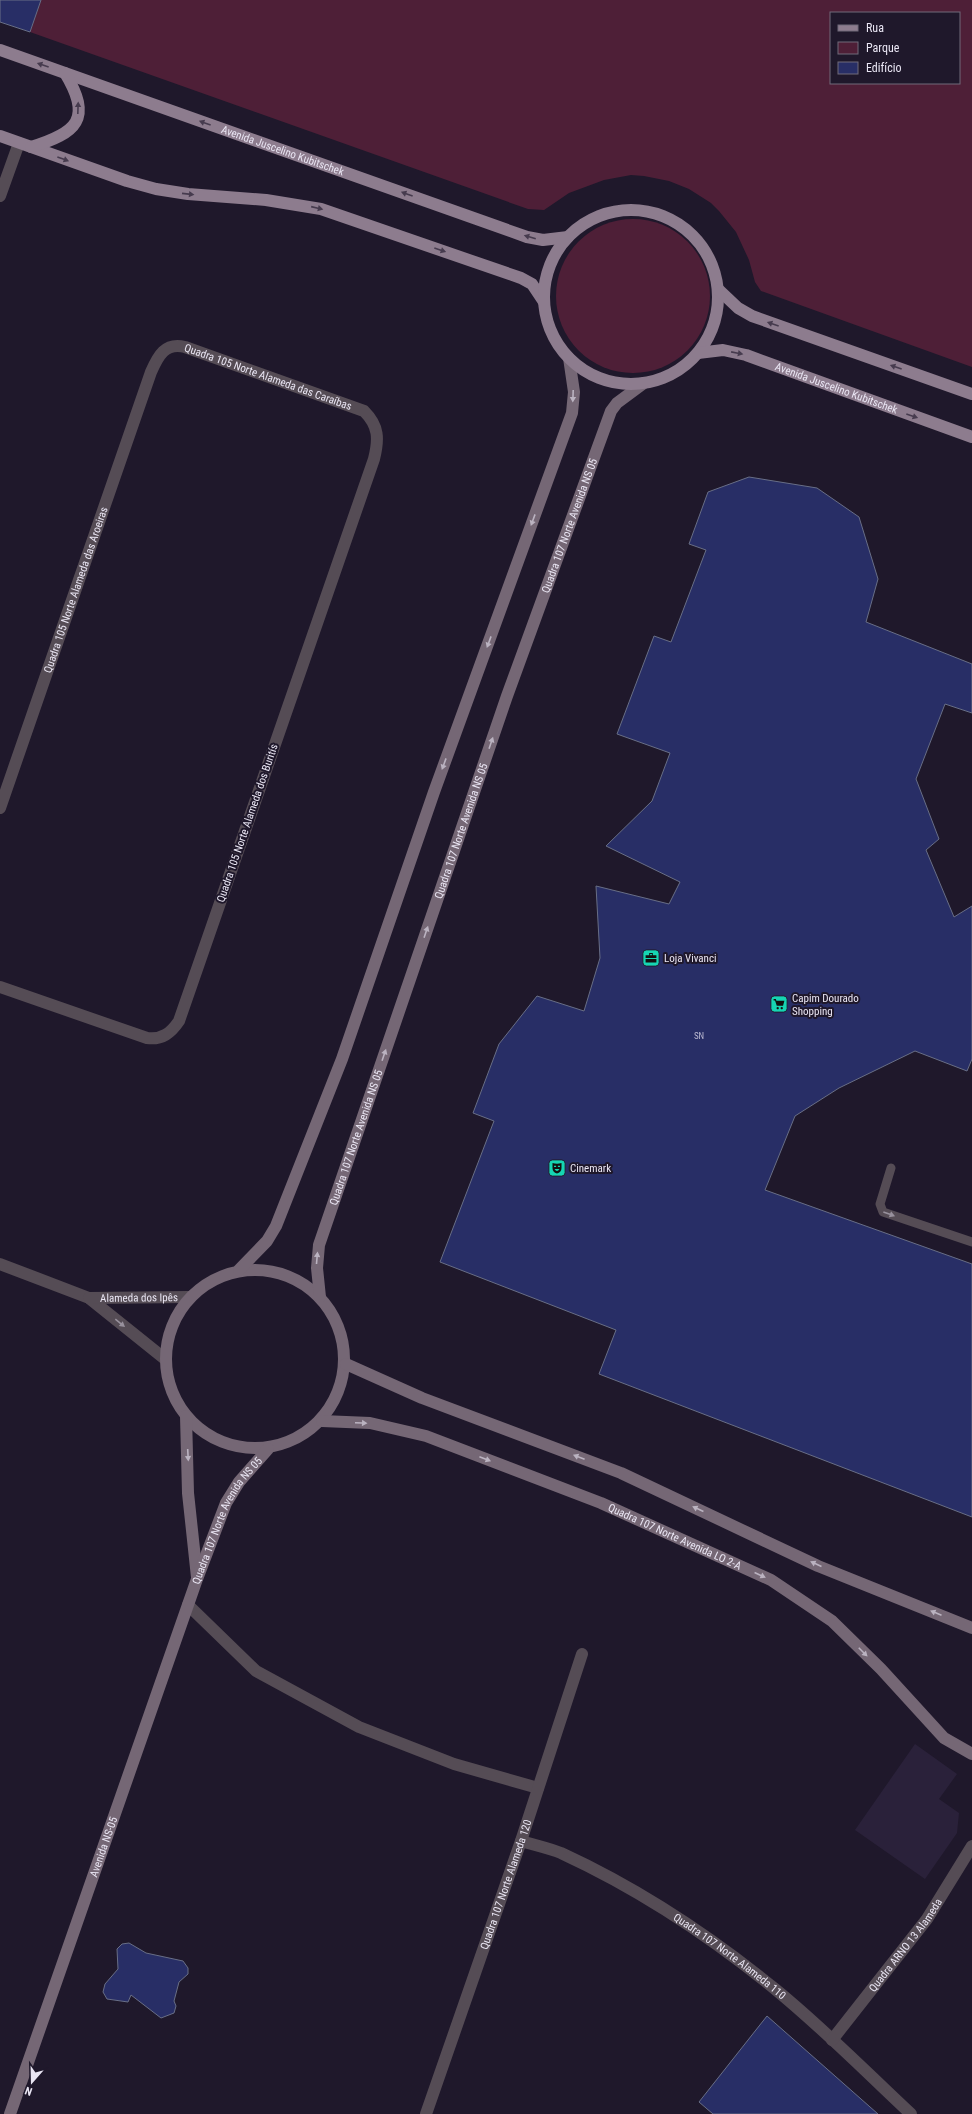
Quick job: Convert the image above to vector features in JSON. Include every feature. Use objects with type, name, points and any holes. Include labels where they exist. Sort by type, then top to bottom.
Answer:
[{"type":"main road","name":"Avenida Juscelino Kubitschek","points":[[0,50],[527,237],[543,240],[568,237]]},
{"type":"main road","points":[[0,59],[20,57]]},
{"type":"main road","points":[[31,147],[60,137],[68,132],[75,122],[79,109],[78,100],[64,73]]},
{"type":"main road","points":[[0,136],[127,182],[156,189],[188,194],[266,200],[321,209],[521,278],[532,284],[544,302]]},
{"type":"main road","points":[[637,211],[665,217],[687,231],[702,246],[712,264],[718,290],[718,306],[714,326],[707,341],[698,353],[687,364],[674,373],[644,383],[623,384],[602,379],[588,373],[569,358],[557,343],[551,330],[544,302],[544,288],[548,270],[557,252],[568,237],[587,222],[613,212],[637,211]]},
{"type":"main road","points":[[718,290],[738,308],[752,316],[972,394]]},
{"type":"main road","name":"Avenida Juscelino Kubitschek","points":[[698,353],[722,350],[746,355],[972,437]]},
{"type":"street","points":[[0,196],[19,143]]},
{"type":"street","name":"Quadra 105 Norte Alameda das Caraíbas","points":[[151,372],[161,352],[165,349],[177,345],[185,347],[356,407],[371,418],[375,425],[378,442]]},
{"type":"street","points":[[239,1270],[267,1241],[276,1226],[342,1059],[434,792],[572,413],[574,392],[569,358]]},
{"type":"street","name":"Quadra 105 Norte Alameda das Aroeiras","points":[[0,808],[151,372]]},
{"type":"street","name":"Quadra 107 Norte Avenida NS 05","points":[[320,1297],[317,1268],[319,1245],[507,696],[612,411],[617,403],[644,383]]},
{"type":"street","name":"Quadra 105 Norte Alameda dos Buritís","points":[[0,987],[147,1038],[158,1038],[173,1031],[179,1021],[370,469],[378,442]]},
{"type":"street","name":"Alameda dos Ipês","points":[[0,1264],[90,1298],[165,1359]]},
{"type":"street","points":[[239,1270],[283,1273],[320,1297],[337,1322],[344,1340],[346,1364],[339,1394],[322,1420],[298,1439],[268,1448],[238,1448],[209,1436],[186,1416],[170,1389],[165,1359],[168,1336],[176,1316],[189,1297],[212,1280],[239,1270]]},
{"type":"street","name":"Alameda dos Ipês","points":[[90,1298],[189,1297]]},
{"type":"street","points":[[346,1364],[422,1398],[621,1473],[818,1566],[972,1628]]},
{"type":"street","name":"Quadra 107 Norte Avenida NS 05","points":[[186,1416],[188,1493],[197,1579]]},
{"type":"street","name":"Quadra 107 Norte Avenida LO 2-A","points":[[322,1420],[370,1423],[426,1436],[601,1503],[771,1580],[832,1621],[881,1670],[944,1738],[972,1754]]},
{"type":"street","name":"Quadra 107 Norte Avenida NS 05","points":[[197,1579],[226,1503],[239,1482],[268,1448]]},
{"type":"street","name":"Avenida NS-05","points":[[10,2114],[197,1579]]},
{"type":"street","points":[[188,1606],[256,1671],[359,1727],[454,1764],[538,1788]]},
{"type":"street","name":"Quadra 107 Norte Alameda 120","points":[[426,2114],[538,1788],[582,1654]]},
{"type":"street","name":"Quadra 107 Norte Alameda 110","points":[[520,1841],[560,1853],[628,1888],[692,1927],[775,1989],[911,2114]]},
{"type":"street","name":"Quadra ARNO 13 Alameda","points":[[832,2040],[928,1919],[972,1846]]},
{"type":"lane","points":[[891,1168],[880,1204],[883,1212],[972,1242]]},
{"type":"shaded area","points":[[915,1744],[957,1774],[939,1799],[959,1813],[957,1833],[925,1879],[855,1830]]},
{"type":"green space","points":[[41,0],[972,0],[972,367],[761,291],[755,282],[749,260],[736,232],[719,211],[711,203],[689,189],[669,181],[631,175],[604,180],[569,193],[544,210],[528,209],[30,32]]},
{"type":"green space","points":[[625,219],[641,219],[663,225],[688,241],[704,266],[709,281],[709,311],[704,326],[688,351],[676,360],[655,370],[641,373],[625,373],[611,370],[597,364],[584,356],[573,345],[559,318],[556,304],[556,288],[559,274],[565,260],[573,247],[584,236],[611,222]]},
{"type":"building","points":[[0,0],[41,0],[30,32],[0,22]]},
{"type":"building","name":"Capim Dourado Shopping","points":[[749,477],[817,488],[859,517],[878,579],[866,622],[972,664],[972,713],[945,704],[916,779],[939,839],[926,850],[954,917],[972,906],[972,1059],[967,1071],[915,1051],[839,1088],[795,1116],[765,1190],[972,1264],[972,1517],[599,1374],[616,1330],[440,1262],[494,1121],[473,1113],[499,1044],[537,996],[584,1011],[600,958],[596,886],[669,904],[680,882],[606,846],[652,801],[670,753],[617,734],[654,636],[671,642],[706,550],[689,544],[708,492]]},
{"type":"building","points":[[129,1943],[146,1953],[183,1961],[188,1968],[188,1974],[179,1982],[174,2001],[176,2006],[174,2013],[161,2018],[131,1995],[128,2002],[107,1999],[103,1992],[105,1984],[118,1969],[117,1949],[122,1944]]},
{"type":"building","points":[[767,2016],[878,2114],[713,2114],[699,2102]]},
{"type":"place","name":"Loja Vivanci","points":[[651,958]]},
{"type":"place","name":"Capim Dourado Shopping","points":[[779,1004]]},
{"type":"place","name":"Cinemark","points":[[557,1168]]}]
